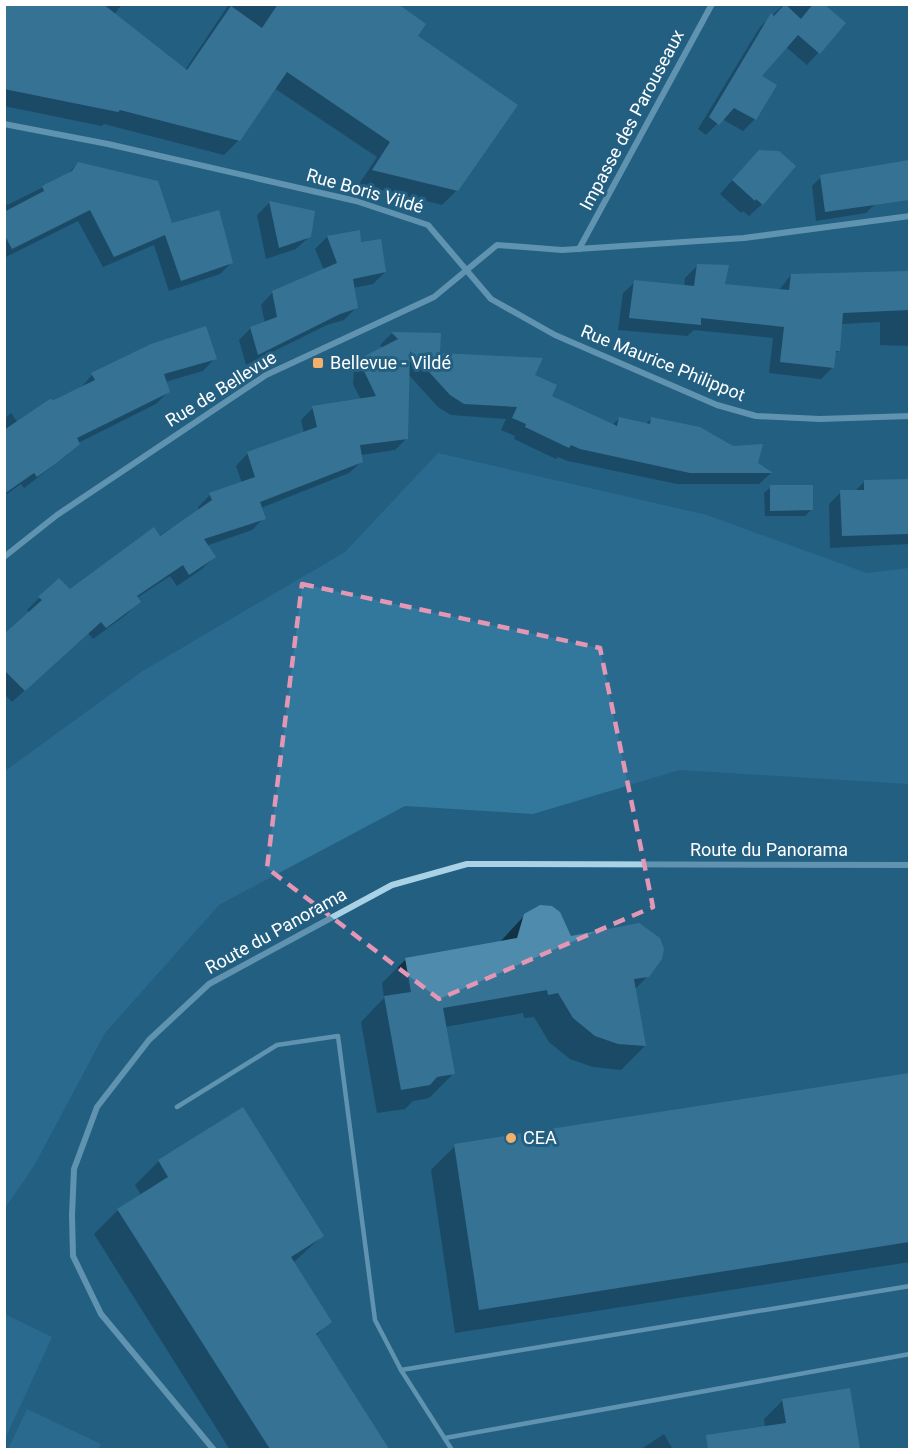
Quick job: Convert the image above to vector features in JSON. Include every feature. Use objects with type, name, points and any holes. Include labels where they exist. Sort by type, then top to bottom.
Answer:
[{"type":"street","name":"Impasse des Parouseaux","points":[[579,249],[712,4]]},
{"type":"street","name":"Rue Boris Vildé","points":[[4,124],[108,144],[356,201],[428,225],[465,269]]},
{"type":"street","points":[[465,269],[497,245],[579,249],[744,238],[909,216]]},
{"type":"street","name":"Rue Maurice Philippot","points":[[465,269],[491,299],[534,324],[717,405],[756,416],[820,419],[909,416]]},
{"type":"street","name":"Rue de Bellevue","points":[[4,557],[57,515],[266,375],[434,297],[465,269]]},
{"type":"street","name":"Route du Panorama","points":[[214,1449],[101,1314],[73,1256],[72,1215],[74,1169],[97,1107],[149,1040],[209,984],[392,885],[467,864],[909,865]]},
{"type":"lane","points":[[177,1107],[276,1045],[338,1036],[375,1320],[401,1370],[452,1449]]},
{"type":"lane","points":[[401,1370],[909,1286]]},
{"type":"lane","points":[[445,1438],[909,1354]]},
{"type":"highlighted area","points":[[302,584],[600,648],[653,907],[439,999],[267,868]]},
{"type":"shaded area","points":[[438,453],[707,515],[867,573],[909,568],[909,784],[680,770],[533,814],[405,806],[219,905],[105,1033],[34,1166],[5,1208],[5,771],[141,672],[345,552]]},
{"type":"shaded area","points":[[5,1314],[52,1337],[5,1439]]},
{"type":"shaded area","points":[[27,1409],[101,1444],[98,1449],[8,1449]]},
{"type":"building","points":[[4,4],[103,4],[187,70],[231,6],[262,28],[278,4],[398,4],[426,24],[418,36],[518,105],[458,191],[372,170],[390,142],[287,72],[240,141],[120,110],[118,112],[4,89]]},
{"type":"building","points":[[785,4],[801,19],[813,4],[824,4],[846,23],[820,54],[798,35],[762,76],[777,85],[756,120],[734,108],[719,125],[709,117],[771,13],[774,16]]},
{"type":"building","points":[[759,150],[779,151],[796,166],[763,205],[756,199],[755,201],[732,180]]},
{"type":"building","points":[[909,160],[909,200],[825,212],[820,175]]},
{"type":"building","points":[[78,162],[158,181],[172,223],[219,210],[233,263],[181,281],[165,235],[114,257],[90,210],[12,249],[4,234],[4,212],[44,191],[42,186],[72,171]]},
{"type":"building","points":[[269,201],[315,211],[311,237],[279,248]]},
{"type":"building","points":[[360,230],[361,242],[381,239],[386,272],[353,279],[358,308],[340,314],[258,355],[250,327],[277,317],[272,291],[337,263],[327,236]]},
{"type":"building","points":[[697,264],[729,265],[725,284],[789,290],[791,274],[909,271],[909,310],[843,313],[840,351],[836,351],[834,368],[780,362],[784,327],[701,318],[701,325],[629,318],[634,280],[694,286]]},
{"type":"building","points":[[206,326],[217,359],[164,374],[170,392],[77,438],[80,444],[58,462],[37,477],[34,473],[4,494],[4,430],[50,399],[54,400],[95,380],[91,373],[151,344]]},
{"type":"building","points":[[391,332],[441,333],[440,353],[543,358],[535,375],[557,385],[552,396],[617,426],[619,417],[650,424],[651,417],[700,427],[733,446],[763,444],[758,463],[773,473],[690,473],[580,449],[571,445],[569,448],[525,427],[526,424],[512,418],[517,407],[464,404],[450,395],[410,351],[408,439],[360,445],[363,462],[260,502],[266,519],[204,539],[216,557],[189,575],[183,565],[137,596],[141,602],[106,628],[101,622],[25,691],[4,670],[4,634],[42,600],[38,597],[59,578],[70,589],[154,527],[160,536],[212,500],[209,493],[255,477],[247,452],[317,427],[312,406],[376,396],[364,371],[365,356],[398,339]]},
{"type":"building","points":[[909,479],[909,534],[842,536],[840,490],[864,490],[864,480]]},
{"type":"building","points":[[770,485],[813,485],[813,510],[770,511]]},
{"type":"building","points":[[540,905],[552,906],[560,912],[571,936],[639,923],[660,938],[664,949],[662,959],[649,977],[634,979],[646,1046],[618,1044],[595,1036],[573,1018],[558,993],[548,995],[547,990],[443,1008],[455,1074],[437,1077],[430,1085],[401,1090],[384,996],[411,992],[405,958],[517,938],[524,914]]},
{"type":"building","points":[[909,1073],[909,1242],[479,1310],[454,1144]]},
{"type":"building","points":[[243,1107],[324,1236],[291,1257],[332,1322],[316,1334],[389,1449],[270,1449],[117,1209],[168,1177],[158,1160]]},
{"type":"building","points":[[850,1388],[860,1449],[708,1449],[706,1435],[786,1423],[782,1399]]},
{"type":"place","name":"Bellevue - Vildé","points":[[318,363]]},
{"type":"place","name":"CEA","points":[[511,1138]]}]
